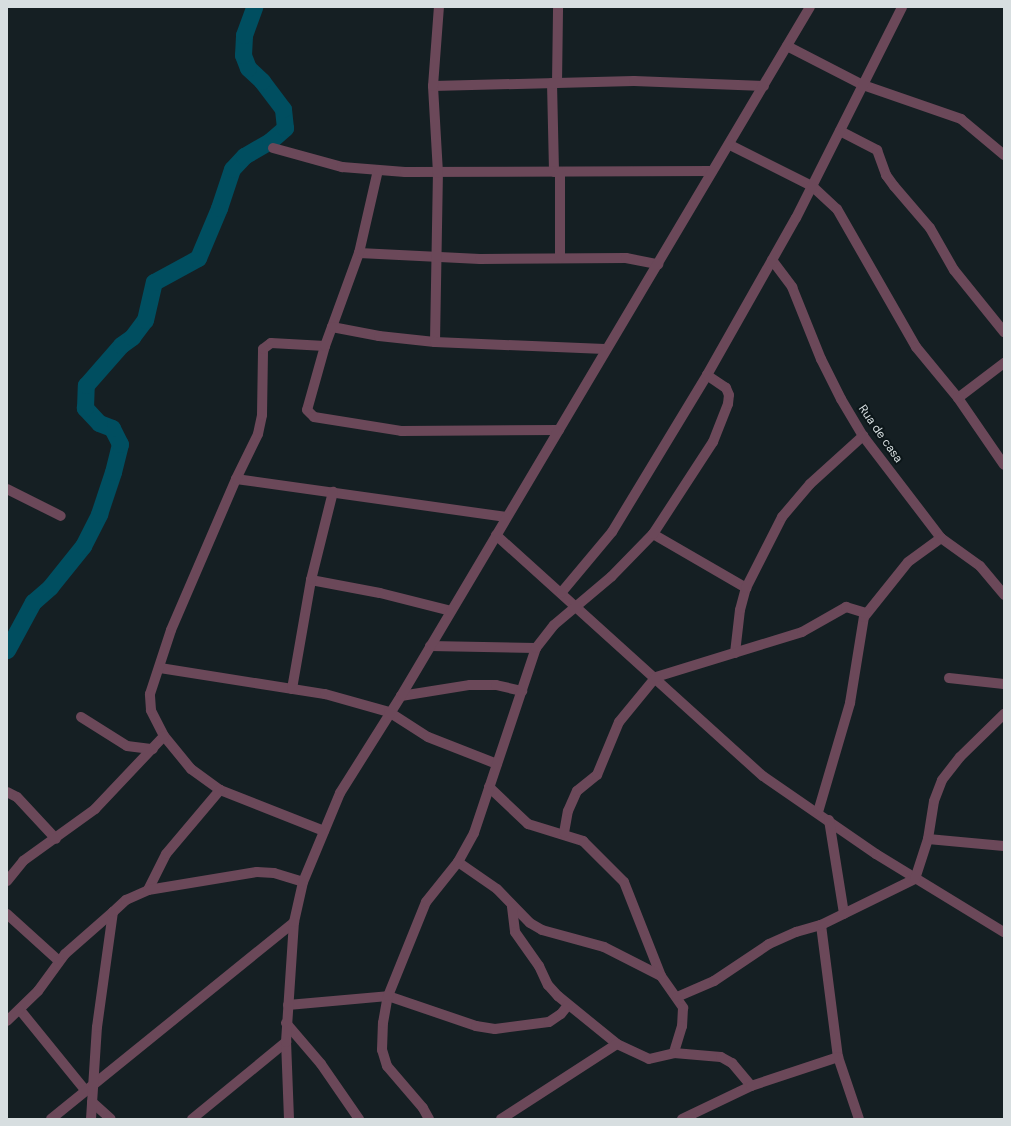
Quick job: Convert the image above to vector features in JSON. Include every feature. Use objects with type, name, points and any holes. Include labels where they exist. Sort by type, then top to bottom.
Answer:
[{"type":"street","points":[[435,342],[438,173],[433,86],[439,7]]},
{"type":"street","points":[[558,7],[555,83],[560,258]]},
{"type":"street","points":[[289,1119],[286,1023],[294,922],[303,882],[340,793],[389,712],[401,696],[605,350],[712,172],[730,145],[810,7]]},
{"type":"street","points":[[560,593],[612,532],[707,375],[812,186],[902,7]]},
{"type":"street","points":[[787,46],[863,85],[961,119],[1004,154]]},
{"type":"street","points":[[433,86],[697,82],[764,86]]},
{"type":"street","points":[[840,131],[877,150],[886,175],[930,228],[954,270],[1004,332]]},
{"type":"street","points":[[730,145],[812,186],[837,209],[916,347],[958,398],[1004,465]]},
{"type":"street","points":[[273,148],[342,167],[378,170],[438,173],[712,172]]},
{"type":"street","points":[[378,170],[359,253],[325,346],[307,410],[314,417],[401,432],[559,430]]},
{"type":"street","points":[[359,253],[437,257],[626,258],[658,264]]},
{"type":"street","name":"Rua de casa","points":[[772,260],[792,287],[821,359],[841,399],[863,436],[940,538],[980,566],[1004,595]]},
{"type":"street","points":[[332,327],[380,336],[435,342],[605,350]]},
{"type":"street","points":[[324,831],[220,790],[191,769],[164,736],[151,710],[150,694],[160,668],[171,630],[236,478],[256,441],[262,415],[263,349],[271,343],[325,346]]},
{"type":"street","points":[[958,398],[1004,363]]},
{"type":"street","points":[[429,1119],[423,1108],[387,1066],[382,1050],[383,1023],[388,996],[426,902],[458,862],[474,833],[536,648],[554,625],[611,577],[653,534],[698,468],[713,442],[728,404],[726,388],[707,375]]},
{"type":"street","points":[[735,653],[740,610],[746,588],[782,517],[792,504],[863,436]]},
{"type":"street","points":[[236,478],[506,517]]},
{"type":"street","points":[[7,489],[61,516]]},
{"type":"street","points":[[292,689],[311,580],[333,492]]},
{"type":"street","points":[[653,534],[746,588]]},
{"type":"street","points":[[496,535],[656,677],[763,776],[915,878],[1004,932]]},
{"type":"street","points":[[818,812],[848,710],[866,613],[885,594],[912,558],[940,538]]},
{"type":"street","points":[[311,580],[380,593],[452,610]]},
{"type":"street","points":[[564,833],[568,811],[577,791],[597,775],[619,722],[629,707],[656,677],[802,632],[846,607],[866,613]]},
{"type":"street","points":[[430,646],[536,648]]},
{"type":"street","points":[[160,668],[326,694],[389,712],[428,737],[497,764]]},
{"type":"street","points":[[948,678],[1004,684]]},
{"type":"street","points":[[401,696],[470,685],[496,685],[522,691]]},
{"type":"street","points":[[677,998],[714,981],[769,944],[796,932],[821,926],[915,878],[928,839],[934,801],[942,780],[960,757],[1004,714]]},
{"type":"street","points":[[81,717],[127,746],[153,749]]},
{"type":"street","points":[[7,880],[23,861],[56,839],[95,809],[164,736]]},
{"type":"street","points":[[489,787],[528,824],[545,831],[564,833],[583,841],[624,882],[661,976],[677,998],[682,1008],[682,1026],[674,1053]]},
{"type":"street","points":[[148,890],[166,854],[220,790]]},
{"type":"street","points":[[7,792],[17,797],[56,839]]},
{"type":"street","points":[[830,820],[844,914]]},
{"type":"street","points":[[928,839],[1004,846]]},
{"type":"street","points":[[458,862],[497,889],[512,907],[530,923],[542,930],[604,948],[661,976]]},
{"type":"street","points":[[7,1021],[38,991],[59,960],[126,900],[148,890],[257,872],[274,873],[303,882]]},
{"type":"street","points":[[512,907],[515,932],[539,966],[548,985],[568,1005],[617,1044],[649,1059],[674,1053],[721,1057],[732,1063],[751,1086]]},
{"type":"street","points":[[91,1119],[97,1027],[112,912]]},
{"type":"street","points":[[7,914],[59,960]]},
{"type":"street","points":[[51,1119],[93,1083],[294,922]]},
{"type":"street","points":[[821,926],[838,1056],[859,1119]]},
{"type":"street","points":[[288,1005],[388,996],[476,1026],[495,1029],[549,1022],[561,1014],[568,1005]]},
{"type":"street","points":[[20,1010],[85,1090]]},
{"type":"street","points":[[286,1023],[321,1064],[359,1119]]},
{"type":"street","points":[[192,1119],[286,1042]]},
{"type":"street","points":[[501,1119],[617,1044]]},
{"type":"street","points":[[682,1119],[751,1086],[838,1056]]},
{"type":"street","points":[[92,1102],[111,1119]]},
{"type":"waterway","points":[[7,650],[33,602],[50,587],[83,546],[99,514],[113,472],[120,444],[112,428],[99,423],[85,408],[86,385],[121,345],[132,337],[145,320],[154,282],[198,258],[219,208],[232,169],[244,156],[270,141],[285,128],[283,109],[262,81],[248,68],[243,55],[244,35],[254,7]]}]
